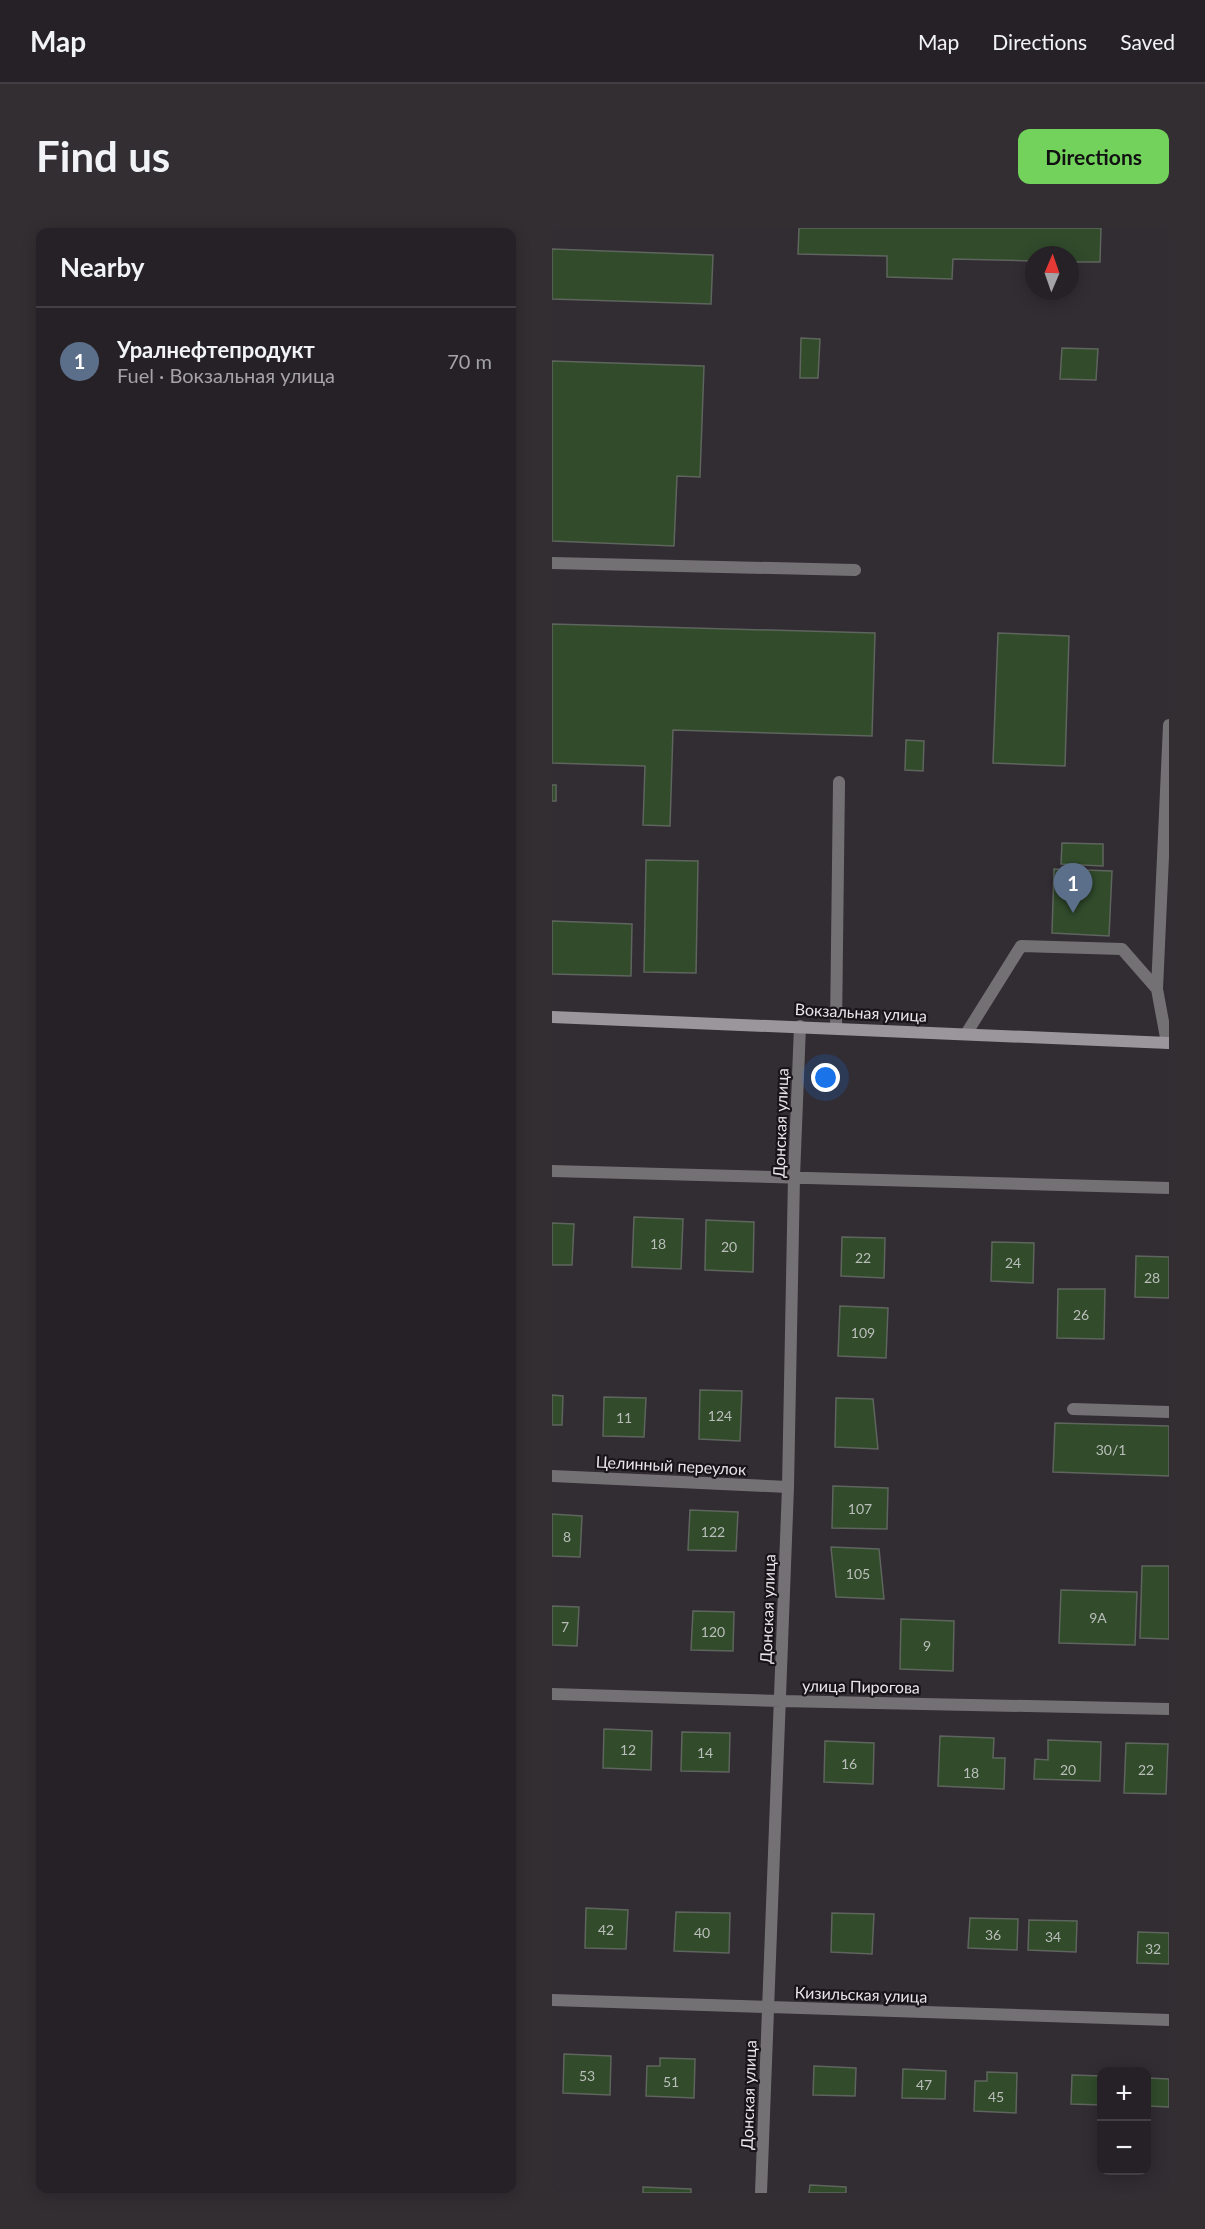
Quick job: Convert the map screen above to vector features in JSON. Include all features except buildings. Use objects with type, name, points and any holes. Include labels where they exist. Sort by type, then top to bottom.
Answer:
[{"type":"main road","name":"Вокзальная улица","points":[[552,1017],[1168,1043]]},
{"type":"street","points":[[552,563],[855,570]]},
{"type":"street","points":[[1168,1043],[1157,989],[1169,725]]},
{"type":"street","points":[[836,1028],[839,782]]},
{"type":"street","points":[[966,1034],[1021,946],[1122,949],[1157,989]]},
{"type":"street","name":"Донская улица","points":[[761,2193],[781,1701],[800,1026]]},
{"type":"street","points":[[552,1171],[1169,1188]]},
{"type":"street","points":[[1073,1409],[1169,1412]]},
{"type":"street","name":"Целинный переулок","points":[[552,1476],[788,1487]]},
{"type":"street","name":"улица Пирогова","points":[[552,1694],[1169,1709]]},
{"type":"street","name":"Кизильская улица","points":[[552,2001],[1169,2019]]},
{"type":"place","name":"Уралнефтепродукт","points":[[1073,913]]}]
